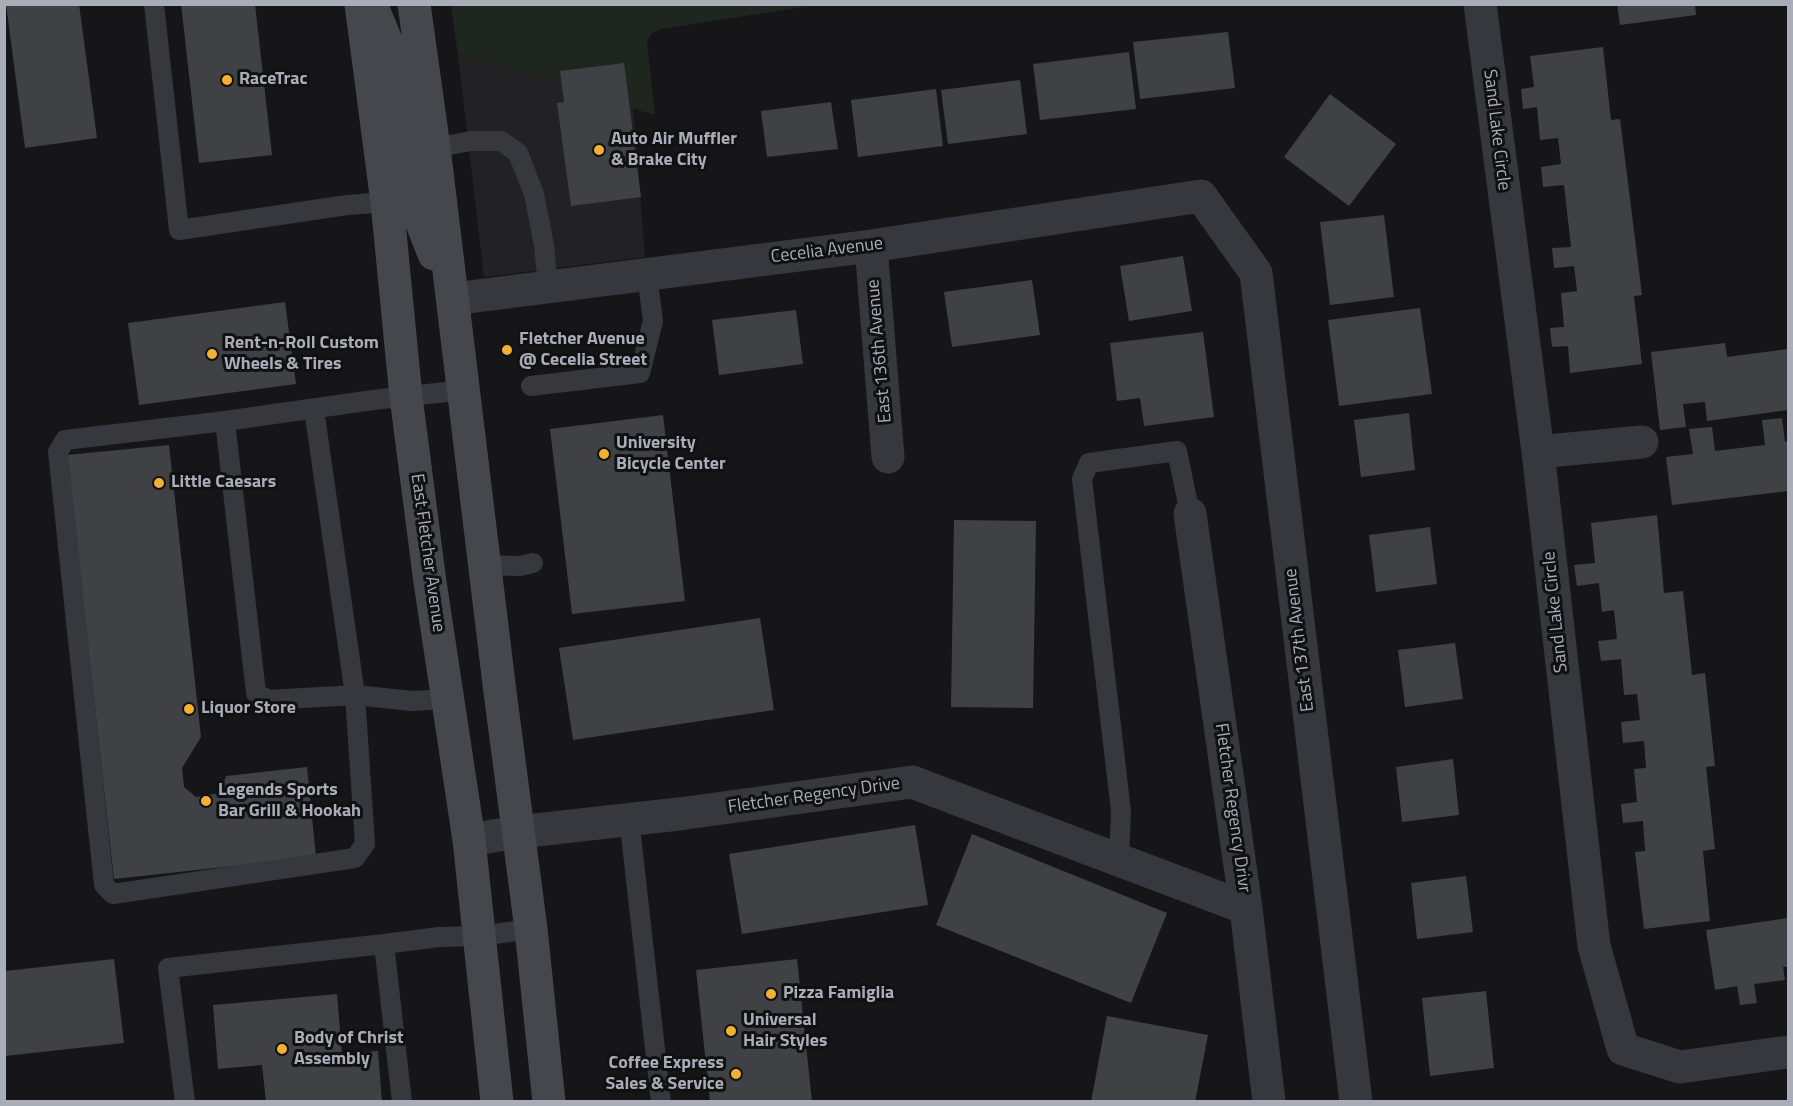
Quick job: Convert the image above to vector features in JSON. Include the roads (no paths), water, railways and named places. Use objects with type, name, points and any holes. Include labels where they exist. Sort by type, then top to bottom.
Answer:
[{"type":"main road","name":"East Fletcher Avenue","points":[[361,4],[387,202],[406,397],[430,582],[469,840],[497,1101]]},
{"type":"main road","points":[[371,4],[393,58],[412,200],[453,298]]},
{"type":"main road","points":[[414,4],[531,929],[549,1101]]},
{"type":"street","name":"Sand Lake Circle","points":[[1480,4],[1538,452],[1594,946],[1623,1049],[1680,1067],[1788,1052]]},
{"type":"street","name":"Cecelia Avenue","points":[[453,298],[871,246],[1201,196]]},
{"type":"street","name":"East 137th Avenue","points":[[1201,196],[1256,273],[1356,1101]]},
{"type":"street","name":"East 136th Avenue","points":[[871,246],[888,457]]},
{"type":"street","points":[[1538,452],[1642,442]]},
{"type":"street","name":"Fletcher Regency Drivr","points":[[1190,514],[1246,908],[1269,1101]]},
{"type":"street","name":"Fletcher Regency Drive","points":[[469,840],[912,782],[1246,908]]},
{"type":"lane","points":[[154,4],[179,230],[347,205],[387,202]]},
{"type":"lane","points":[[434,148],[471,141],[501,141],[518,153],[534,194],[544,245],[548,287]]},
{"type":"lane","points":[[531,386],[640,373],[653,321],[647,274]]},
{"type":"lane","points":[[314,409],[355,695],[365,844],[355,858],[113,894],[104,885],[58,452],[65,440],[464,390]]},
{"type":"lane","points":[[225,421],[256,693],[268,700],[355,695],[412,701],[448,699]]},
{"type":"lane","points":[[1119,861],[1121,811],[1082,479],[1089,463],[1177,451],[1190,514]]},
{"type":"lane","points":[[484,565],[520,566],[532,563]]},
{"type":"lane","points":[[628,818],[662,1101]]},
{"type":"lane","points":[[185,1101],[168,968],[531,929]]},
{"type":"lane","points":[[384,944],[402,1101]]},
{"type":"place","name":"RaceTrac","points":[[227,80]]},
{"type":"place","name":"Auto Air Muffler & Brake City","points":[[599,150]]},
{"type":"place","name":"Fletcher Avenue @ Cecelia Street","points":[[507,350]]},
{"type":"place","name":"Rent-n-Roll Custom Wheels & Tires","points":[[212,354]]},
{"type":"place","name":"University Bicycle Center","points":[[604,454]]},
{"type":"place","name":"Little Caesars","points":[[159,483]]},
{"type":"place","name":"Liquor Store","points":[[189,709]]},
{"type":"place","name":"Legends Sports Bar Grill & Hookah","points":[[206,801]]},
{"type":"place","name":"Pizza Famiglia","points":[[771,994]]},
{"type":"place","name":"Universal Hair Styles","points":[[731,1031]]},
{"type":"place","name":"Body of Christ Assembly","points":[[282,1049]]},
{"type":"place","name":"Coffee Express Sales & Service","points":[[736,1074]]}]
